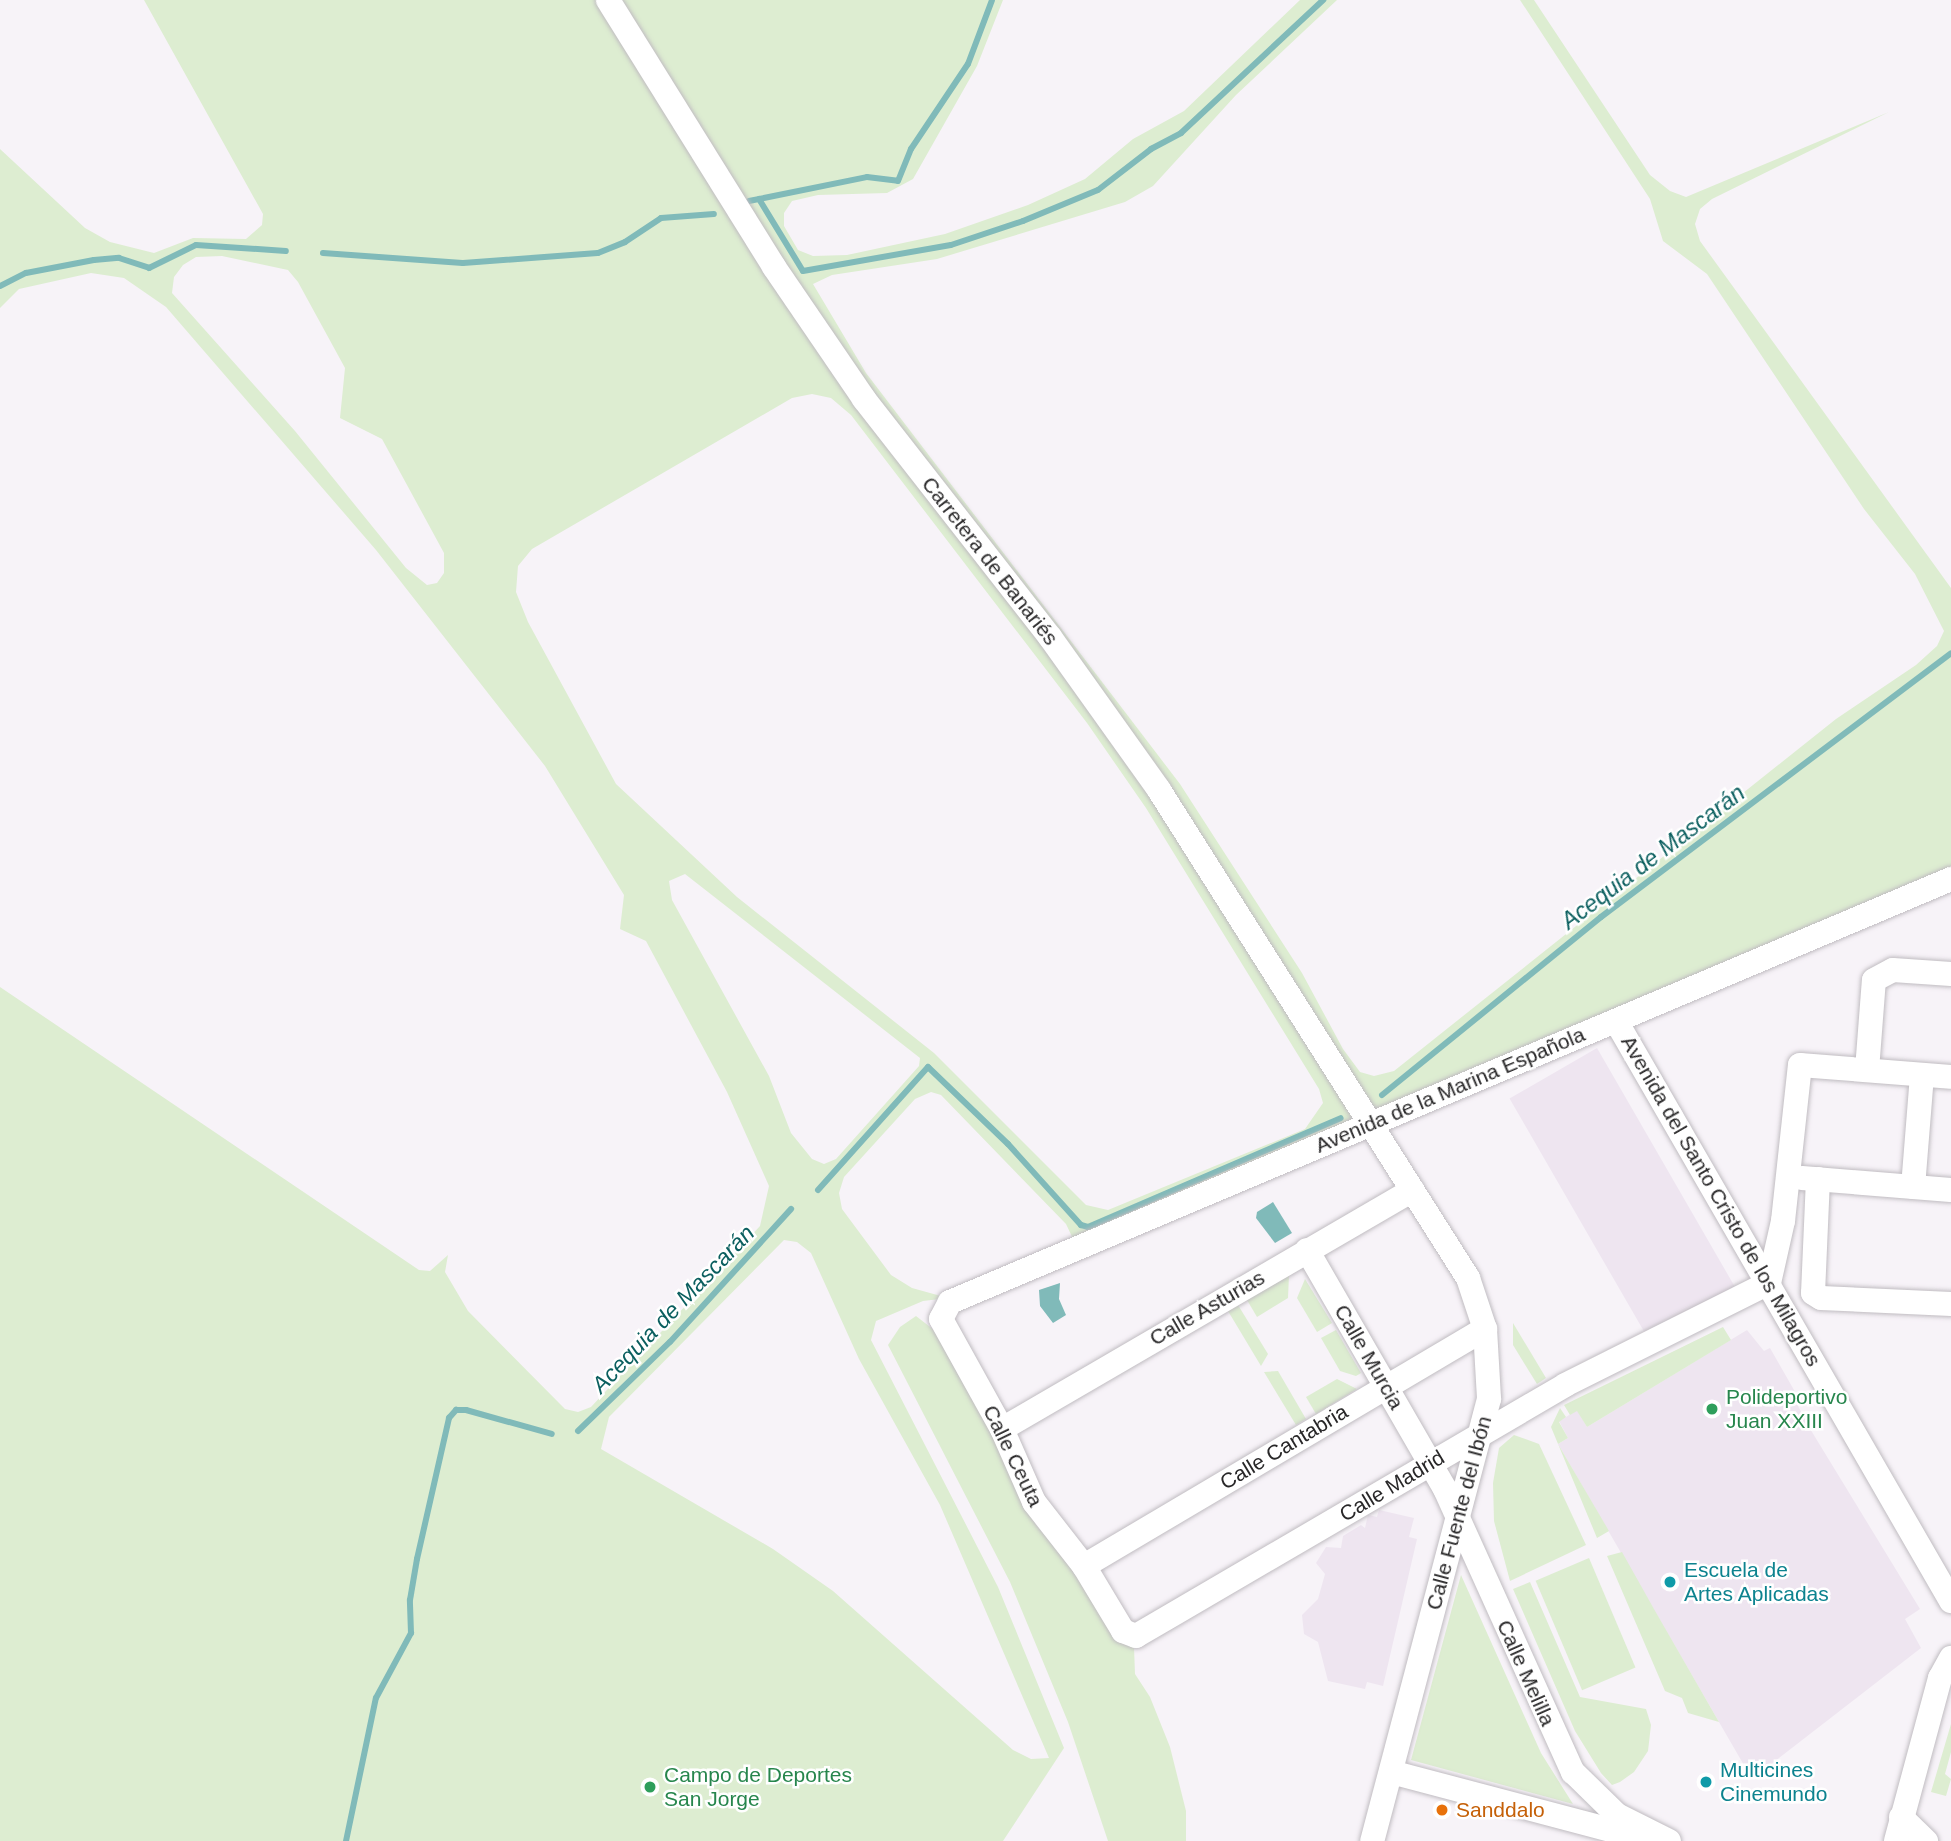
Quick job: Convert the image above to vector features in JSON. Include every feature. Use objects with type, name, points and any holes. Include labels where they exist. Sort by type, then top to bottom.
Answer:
[{"type":"street","name":"Carretera de Banariés","points":[[608,0],[774,267],[864,399],[1042,627],[1144,769],[1371,1124]]},
{"type":"street","name":"Avenida de la Marina Española","points":[[950,1302],[1951,879]]},
{"type":"street","points":[[1867,1070],[1874,980],[1893,970],[1951,974]]},
{"type":"street","name":"Avenida del Santo Cristo de los Milagros","points":[[1616,1021],[1951,1601]]},
{"type":"street","points":[[1769,1283],[1787,1176],[1800,1065],[1951,1077]]},
{"type":"street","points":[[1913,1187],[1922,1075]]},
{"type":"street","name":"Calle Fuente del Ibón","points":[[1371,1124],[1468,1278],[1485,1329],[1490,1381],[1483,1432],[1372,1841]]},
{"type":"street","points":[[1787,1176],[1951,1191]]},
{"type":"street","points":[[1818,1179],[1813,1293],[1821,1298],[1951,1304]]},
{"type":"street","name":"Calle Asturias","points":[[1002,1429],[1413,1190]]},
{"type":"street","name":"Calle Murcia","points":[[1307,1250],[1432,1464]]},
{"type":"street","name":"Calle Madrid","points":[[1131,1637],[1483,1432],[1624,1354],[1769,1283]]},
{"type":"street","name":"Calle Ceuta","points":[[950,1302],[941,1312],[944,1326],[1002,1429],[1034,1502],[1084,1566],[1123,1631],[1131,1637]]},
{"type":"street","name":"Calle Cantabria","points":[[1084,1566],[1485,1329]]},
{"type":"street","name":"Calle Melilla","points":[[1432,1464],[1565,1758],[1584,1786],[1616,1815],[1669,1841]]},
{"type":"street","points":[[1926,1841],[1898,1829],[1941,1678],[1951,1658]]},
{"type":"street","points":[[1391,1772],[1580,1833],[1653,1841]]},
{"type":"street","points":[[1580,1833],[1587,1804],[1584,1786]]},
{"type":"shaded area","points":[[1597,1048],[1735,1287],[1648,1338],[1510,1098]]},
{"type":"shaded area","points":[[1747,1330],[1764,1351],[1770,1348],[1802,1404],[1798,1406],[1812,1432],[1920,1609],[1905,1619],[1921,1648],[1752,1779],[1558,1444],[1568,1438],[1559,1421],[1577,1410],[1587,1427]]},
{"type":"shaded area","points":[[1379,1510],[1414,1518],[1409,1537],[1417,1539],[1383,1686],[1367,1682],[1365,1689],[1328,1681],[1318,1642],[1304,1634],[1302,1615],[1318,1599],[1325,1574],[1316,1563],[1326,1547],[1341,1548],[1343,1536],[1361,1525],[1365,1528],[1368,1515],[1377,1517]]},
{"type":"green space","points":[[144,0],[1003,0],[977,66],[913,179],[887,193],[818,195],[792,201],[784,213],[784,226],[798,250],[813,256],[847,255],[945,234],[1028,205],[1085,179],[1133,139],[1184,111],[1300,0],[1337,0],[1236,95],[1153,186],[1125,202],[937,259],[832,275],[813,284],[866,373],[1180,784],[1302,973],[1343,1049],[1360,1072],[1374,1076],[1394,1071],[1836,719],[1916,665],[1937,646],[1944,631],[1915,574],[1864,509],[1707,274],[1663,241],[1650,199],[1520,0],[1534,0],[1650,175],[1670,191],[1686,197],[1889,112],[1712,199],[1700,209],[1695,224],[1700,241],[1951,588],[1951,871],[1075,1243],[1066,1224],[941,1095],[931,1092],[915,1099],[844,1177],[839,1193],[842,1209],[891,1275],[912,1288],[948,1298],[923,1301],[876,1321],[871,1340],[998,1587],[1064,1748],[1003,1841],[0,1841],[0,987],[419,1270],[430,1271],[448,1255],[445,1272],[468,1311],[565,1409],[578,1412],[591,1407],[760,1226],[769,1186],[727,1092],[646,941],[620,929],[624,895],[545,766],[376,550],[166,307],[124,278],[91,273],[19,289],[0,308],[0,149],[85,228],[110,242],[154,253],[193,238],[246,239],[262,225],[263,214]],"holes":[[[222,256],[288,270],[298,282],[345,368],[340,418],[382,439],[444,553],[444,573],[437,583],[427,585],[406,568],[295,431],[172,293],[174,277],[183,265],[196,257]],[[812,394],[831,398],[851,415],[1087,723],[1146,808],[1319,1089],[1323,1103],[1305,1129],[1108,1210],[1086,1205],[934,1053],[737,897],[616,784],[528,622],[516,592],[518,566],[532,549],[792,398]],[[685,874],[920,1058],[919,1066],[836,1159],[824,1164],[812,1159],[791,1133],[769,1076],[672,900],[669,881]],[[784,1240],[797,1242],[811,1253],[859,1359],[940,1505],[1049,1758],[1031,1759],[1013,1750],[833,1591],[773,1549],[601,1449],[609,1417]]]},
{"type":"green space","points":[[1289,1275],[1288,1298],[1257,1317],[1247,1300]]},
{"type":"green space","points":[[1305,1279],[1332,1323],[1317,1332],[1297,1298]]},
{"type":"green space","points":[[1238,1305],[1268,1354],[1261,1366],[1228,1311]]},
{"type":"green space","points":[[916,1316],[934,1330],[993,1433],[1036,1525],[1076,1572],[1115,1637],[1134,1647],[1135,1674],[1150,1697],[1170,1747],[1186,1811],[1186,1841],[1108,1841],[1068,1722],[1010,1582],[888,1345],[900,1327]]},
{"type":"green space","points":[[1513,1323],[1546,1378],[1537,1384],[1513,1345]]},
{"type":"green space","points":[[1723,1327],[1731,1340],[1587,1427],[1577,1411],[1570,1415],[1564,1405]]},
{"type":"green space","points":[[1336,1330],[1361,1373],[1356,1376],[1340,1371],[1321,1338]]},
{"type":"green space","points":[[1278,1371],[1306,1419],[1296,1425],[1264,1372]]},
{"type":"green space","points":[[1337,1379],[1357,1389],[1316,1414],[1306,1397]]},
{"type":"green space","points":[[1560,1408],[1566,1417],[1559,1422],[1568,1438],[1558,1444],[1551,1427]]},
{"type":"green space","points":[[1514,1435],[1539,1444],[1586,1545],[1510,1581],[1494,1521],[1493,1483],[1499,1448]]},
{"type":"green space","points":[[1558,1444],[1609,1531],[1597,1538]]},
{"type":"green space","points":[[1622,1552],[1719,1722],[1688,1713],[1682,1698],[1665,1691],[1607,1556]]},
{"type":"green space","points":[[1589,1558],[1635,1668],[1582,1690],[1536,1581]]},
{"type":"green space","points":[[1461,1575],[1541,1753],[1573,1804],[1411,1760]]},
{"type":"green space","points":[[1530,1582],[1580,1697],[1646,1709],[1651,1725],[1648,1751],[1634,1772],[1620,1782],[1612,1785],[1601,1773],[1575,1731],[1513,1589]]},
{"type":"green space","points":[[1951,1724],[1951,1752],[1945,1774],[1951,1779],[1946,1796],[1931,1792]]},
{"type":"water","points":[[1273,1202],[1292,1233],[1275,1243],[1256,1218],[1257,1212]]},
{"type":"water","points":[[1060,1283],[1059,1299],[1066,1315],[1053,1323],[1040,1306],[1039,1290]]},
{"type":"waterway","points":[[749,201],[867,177],[898,181],[911,149],[968,64],[992,0]]},
{"type":"waterway","name":"Acequia de Mascarán","points":[[759,199],[803,271],[951,245],[1023,221],[1098,190],[1151,149],[1181,133],[1323,0]]},
{"type":"waterway","points":[[323,253],[463,263],[598,253],[625,242],[661,218],[714,214]]},
{"type":"waterway","points":[[0,286],[26,273],[94,260],[119,258],[149,268],[196,245],[286,251]]},
{"type":"waterway","name":"Acequia de Mascarán","points":[[1382,1095],[1601,917],[1951,653]]},
{"type":"waterway","name":"Acequia de Mascarán","points":[[818,1190],[928,1067],[1008,1144],[1081,1225],[1088,1227],[1341,1118]]},
{"type":"waterway","name":"Acequia de Mascarán","points":[[578,1431],[670,1342],[791,1209]]},
{"type":"waterway","name":"Acequia de Mascarán","points":[[346,1841],[376,1698],[411,1633],[410,1600],[417,1559],[449,1418],[456,1410],[466,1410],[552,1434]]},
{"type":"place","name":"Polideportivo Juan XXIII","points":[[1712,1409]]},
{"type":"place","name":"Escuela de Artes Aplicadas","points":[[1670,1582]]},
{"type":"place","name":"Multicines Cinemundo","points":[[1706,1782]]},
{"type":"place","name":"Campo de Deportes San Jorge","points":[[650,1787]]},
{"type":"place","name":"Sanddalo","points":[[1442,1810]]}]
